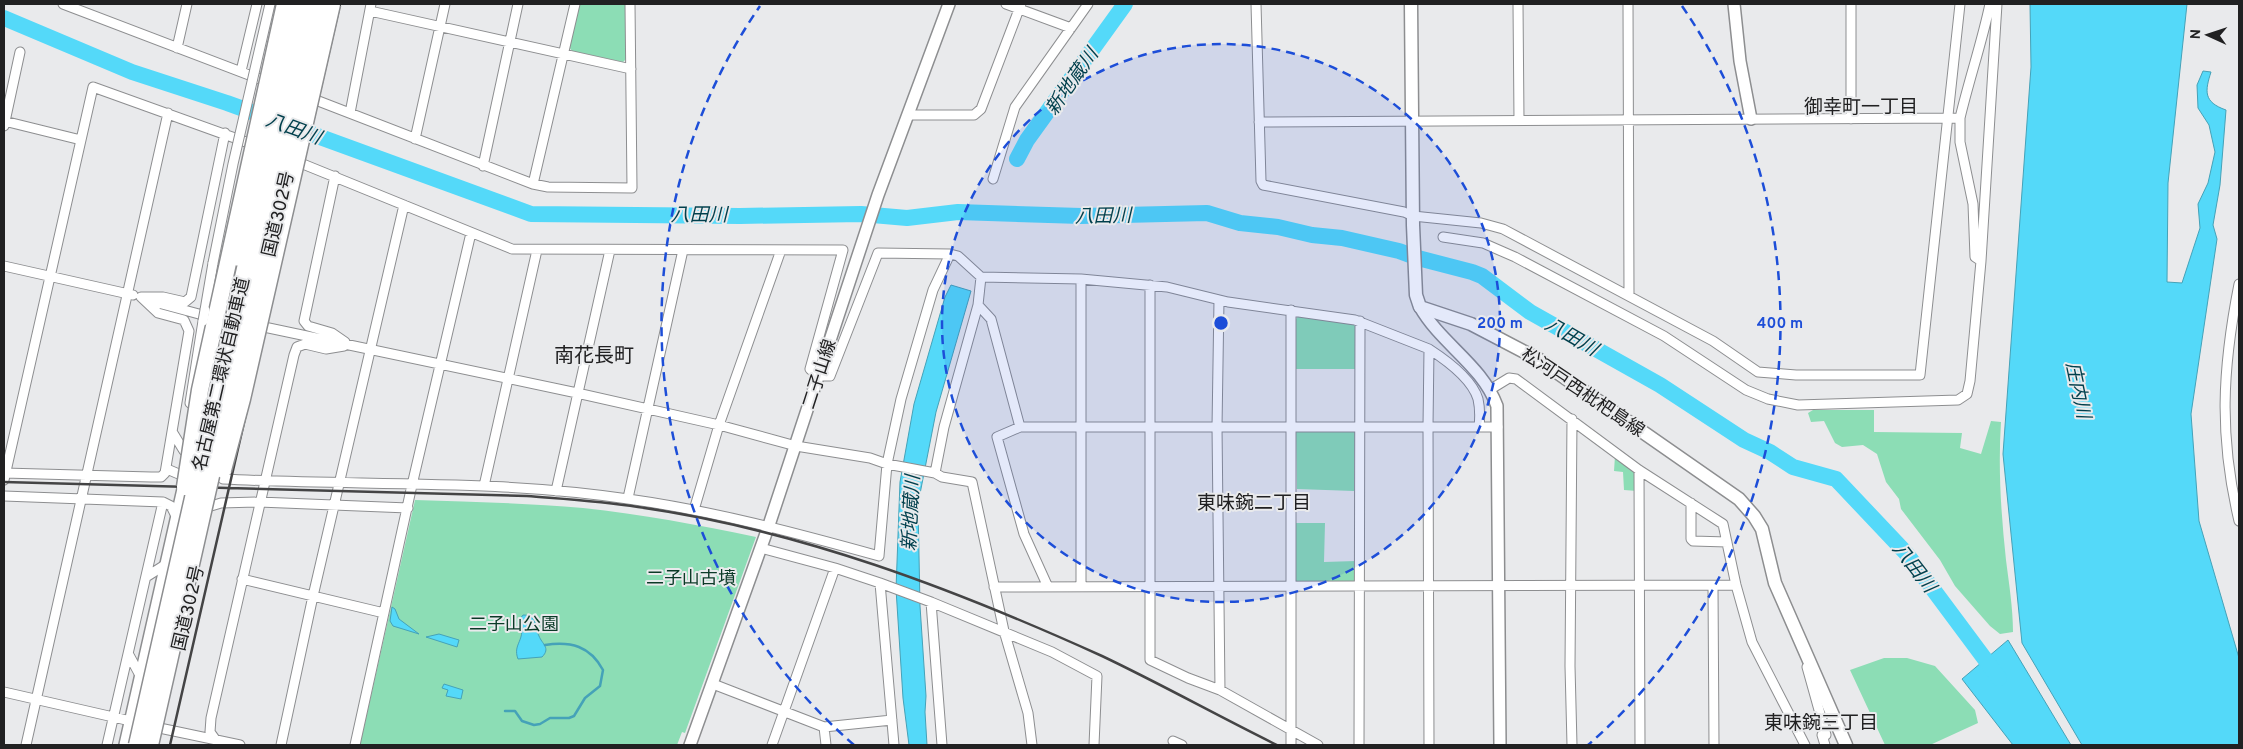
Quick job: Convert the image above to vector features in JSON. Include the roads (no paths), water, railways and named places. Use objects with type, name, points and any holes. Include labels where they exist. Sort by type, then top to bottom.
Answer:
[{"type":"highway","points":[[177,597],[200,390],[285,4]]},
{"type":"highway","name":"国道302号","points":[[127,745],[295,4]]},
{"type":"highway","name":"名古屋第二環状自動車道","points":[[150,745],[177,597],[305,4]]},
{"type":"highway","name":"名古屋第二環状自動車道","points":[[137,745],[177,597],[318,4]]},
{"type":"highway","name":"国道302号","points":[[157,745],[325,4]]},
{"type":"highway","points":[[177,597],[242,399],[332,4]]},
{"type":"main road","points":[[1411,4],[1413,221],[1418,301]]},
{"type":"main road","name":"松河戸西枇杷島線","points":[[1418,301],[1472,324],[1538,359],[1739,499],[1754,516],[1762,529],[1774,583],[1846,745]]},
{"type":"street","points":[[66,4],[533,184],[548,187],[632,188],[630,4]]},
{"type":"street","points":[[177,48],[187,4]]},
{"type":"street","points":[[241,72],[257,4]]},
{"type":"street","points":[[188,478],[184,451],[194,371],[233,164],[270,4]]},
{"type":"street","points":[[415,139],[445,4]]},
{"type":"street","points":[[483,166],[518,4]]},
{"type":"street","points":[[533,184],[575,4]]},
{"type":"street","name":"二子山線","points":[[690,745],[769,525],[878,197],[949,4]]},
{"type":"street","points":[[1006,4],[1020,6],[1071,28]]},
{"type":"street","points":[[993,179],[1016,108],[1088,4]]},
{"type":"street","points":[[1256,4],[1261,182],[1263,185],[1404,212],[1413,221],[1482,223],[1503,230],[1713,340],[1758,372],[1796,375],[1920,374],[1960,4]]},
{"type":"street","points":[[1518,4],[1519,120]]},
{"type":"street","points":[[1628,4],[1629,296]]},
{"type":"street","points":[[1734,4],[1740,61],[1751,119]]},
{"type":"street","points":[[1851,4],[1852,119]]},
{"type":"street","points":[[1981,261],[1975,257],[1973,204],[1960,142],[1960,118],[1974,60],[1984,37],[1990,4]]},
{"type":"street","points":[[1443,237],[1496,247],[1664,336],[1754,394],[1798,406],[1948,402],[1963,398],[1967,394],[1970,381],[1981,261],[1997,4]]},
{"type":"street","points":[[909,115],[974,115],[981,109],[1020,6]]},
{"type":"street","points":[[350,113],[370,7],[440,26],[631,69]]},
{"type":"street","points":[[20,52],[4,123],[81,140]]},
{"type":"street","points":[[141,298],[158,313],[180,319],[188,327],[189,331],[167,469],[163,476],[4,475],[93,87],[225,133],[512,249],[843,250],[810,369],[818,376],[830,376],[878,253],[950,254],[958,256],[981,277],[1081,279],[1150,284],[1219,300],[1330,315],[1360,321],[1429,349],[1461,375],[1478,397],[1480,427]]},
{"type":"street","points":[[26,745],[168,113]]},
{"type":"street","points":[[1259,122],[1960,118]]},
{"type":"street","points":[[141,298],[163,297],[185,302],[191,297],[225,133]]},
{"type":"street","points":[[335,176],[304,321],[308,326],[332,333],[349,345]]},
{"type":"street","points":[[281,745],[313,596],[404,205]]},
{"type":"street","points":[[355,745],[470,233]]},
{"type":"street","points":[[484,486],[537,250]]},
{"type":"street","points":[[556,491],[610,250]]},
{"type":"street","points":[[628,498],[683,250]]},
{"type":"street","points":[[694,510],[720,425],[781,250]]},
{"type":"street","points":[[218,475],[223,479],[264,481],[484,486],[628,498],[769,525],[879,556],[890,465],[901,399],[933,290],[950,254]]},
{"type":"street","points":[[4,266],[128,294],[212,317]]},
{"type":"street","points":[[933,472],[978,305],[981,277]]},
{"type":"street","points":[[1081,279],[1081,587]]},
{"type":"street","points":[[1150,284],[1150,660],[1188,678],[1220,690],[1291,728],[1318,745]]},
{"type":"street","points":[[2239,284],[2225,370],[2224,408],[2230,473],[2239,521]]},
{"type":"street","points":[[1219,300],[1217,427],[1220,690]]},
{"type":"street","points":[[1418,301],[1430,324],[1452,349],[1477,371],[1491,389],[1497,406],[1500,745]]},
{"type":"street","points":[[978,305],[991,319],[1020,427]]},
{"type":"street","points":[[1291,310],[1291,745]]},
{"type":"street","points":[[1360,321],[1360,745]]},
{"type":"street","points":[[264,327],[577,393],[720,425],[796,446],[870,458],[890,465],[933,472],[942,477],[972,482],[1004,631],[1028,713],[1032,745]]},
{"type":"street","points":[[209,741],[211,718],[295,351],[305,344],[326,349],[349,345]]},
{"type":"street","points":[[1429,349],[1429,745]]},
{"type":"street","points":[[194,371],[216,353]]},
{"type":"street","points":[[1491,389],[1509,378],[1516,379],[1639,470],[1723,524],[1736,586],[1752,642],[1805,745]]},
{"type":"street","points":[[176,413],[190,402]]},
{"type":"street","points":[[1572,419],[1572,745]]},
{"type":"street","points":[[1048,587],[1024,534],[997,437],[1020,427],[1291,428],[1428,426],[1498,428]]},
{"type":"street","points":[[173,433],[184,451]]},
{"type":"street","points":[[167,469],[188,478]]},
{"type":"street","points":[[1639,470],[1640,745]]},
{"type":"street","points":[[4,496],[162,502],[174,511],[178,521]]},
{"type":"street","points":[[107,745],[129,655],[162,502]]},
{"type":"street","points":[[211,506],[221,503],[259,502],[408,508]]},
{"type":"street","points":[[1691,503],[1691,539],[1693,541],[1727,542]]},
{"type":"street","points":[[761,548],[835,568],[931,602],[1052,652],[1097,676],[1094,745]]},
{"type":"street","points":[[146,577],[168,563]]},
{"type":"street","points":[[772,745],[835,568]]},
{"type":"street","points":[[242,579],[384,613]]},
{"type":"street","points":[[880,583],[894,745]]},
{"type":"street","points":[[1713,586],[1714,745]]},
{"type":"street","points":[[994,587],[1736,586]]},
{"type":"street","points":[[931,602],[942,745]]},
{"type":"street","points":[[129,655],[142,679]]},
{"type":"street","points":[[1808,659],[1805,661],[1826,735],[1822,735],[1825,745]]},
{"type":"street","points":[[713,684],[824,727],[892,720]]},
{"type":"street","points":[[4,692],[132,721],[209,741],[240,745]]},
{"type":"street","points":[[824,727],[826,745]]},
{"type":"water","name":"庄内川","points":[[2030,4],[2187,4],[2168,183],[2167,282],[2182,283],[2200,228],[2198,204],[2208,183],[2215,152],[2209,125],[2198,108],[2197,85],[2203,71],[2211,72],[2207,90],[2210,99],[2213,103],[2226,110],[2220,185],[2213,225],[2217,239],[2191,414],[2199,521],[2239,658],[2239,745],[2082,745],[2022,643],[2003,454],[2031,67]]},
{"type":"water","points":[[951,285],[971,291],[936,412],[918,504],[920,606],[927,745],[909,745],[903,698],[896,589],[900,482],[914,404],[945,297]]},
{"type":"water","points":[[392,607],[395,609],[399,619],[419,634],[393,626],[390,621]]},
{"type":"water","points":[[523,615],[528,615],[535,622],[539,636],[546,649],[542,657],[518,659],[517,649],[522,632],[520,619]]},
{"type":"water","points":[[439,634],[459,640],[457,647],[426,637]]},
{"type":"water","points":[[2008,640],[2071,745],[2013,745],[1962,679]]},
{"type":"water","points":[[444,684],[463,690],[461,699],[446,696],[448,690],[442,688]]},
{"type":"waterway","name":"新地蔵川","points":[[1017,159],[1027,140],[1125,4]]},
{"type":"waterway","name":"八田川","points":[[4,18],[132,72],[227,103],[531,214],[740,216],[861,214],[907,218],[958,212],[1081,216],[1207,213],[1240,223],[1278,227],[1312,235],[1342,238],[1399,251],[1472,272],[1482,276],[1530,312],[1660,385],[1744,440],[1770,452],[1793,467],[1836,479],[1906,553],[1999,678]]},
{"type":"waterway","points":[[505,711],[515,711],[522,721],[534,725],[550,718],[569,718],[574,716],[585,698],[600,686],[603,670],[586,650],[563,644],[545,645]]},
{"type":"railway","points":[[170,745],[340,4]]},
{"type":"railway","points":[[4,482],[527,496],[610,503],[698,517],[817,547],[933,585],[1102,656],[1277,745]]},
{"type":"district","name":"御幸町一丁目","points":[[1861,106]]},
{"type":"district","name":"南花長町","points":[[594,355]]},
{"type":"district","name":"東味鋺二丁目","points":[[1254,502]]},
{"type":"district","name":"東味鋺三丁目","points":[[1821,722]]},
{"type":"park label","name":"二子山古墳","points":[[691,578]]},
{"type":"park label","name":"二子山公園","points":[[514,624]]}]
